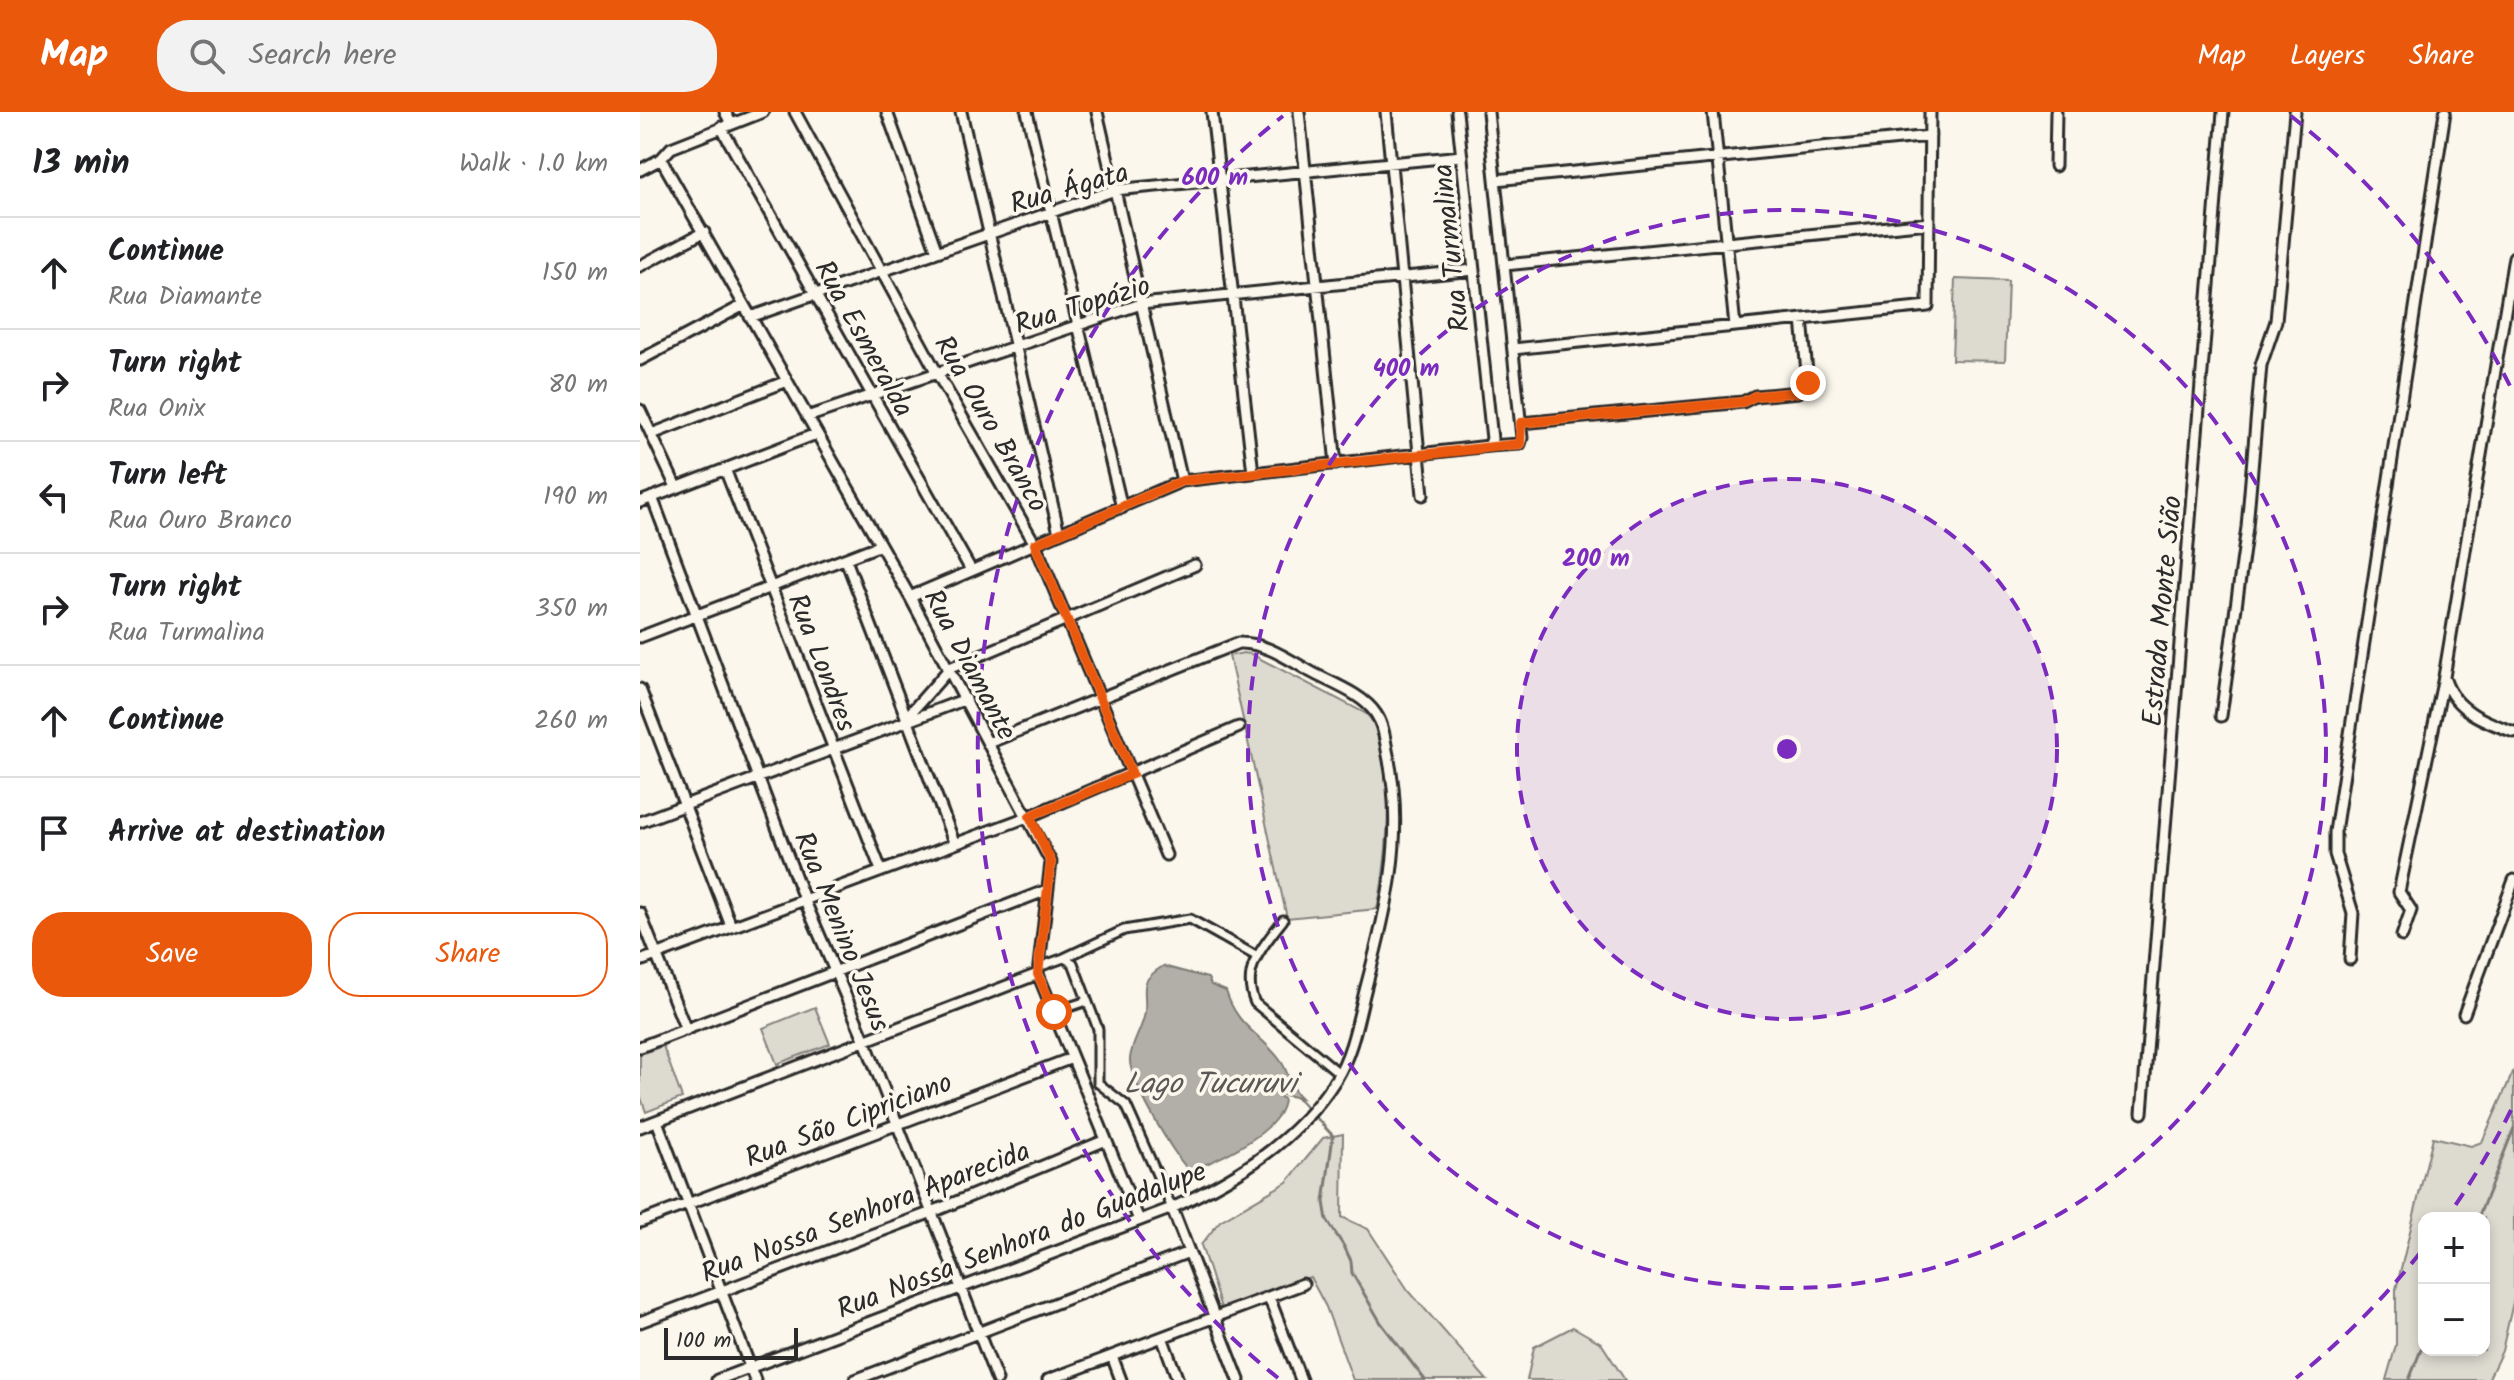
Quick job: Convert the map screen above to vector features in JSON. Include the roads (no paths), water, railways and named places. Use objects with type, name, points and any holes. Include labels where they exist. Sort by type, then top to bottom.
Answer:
[{"type":"street","name":"Rua Esmeralda","points":[[725,112],[726,125],[815,294],[971,570]]},
{"type":"street","points":[[640,170],[661,159],[671,148],[763,112]]},
{"type":"street","name":"Rua Ouro Branco","points":[[795,112],[937,373],[1035,544],[1166,855]]},
{"type":"street","points":[[887,112],[937,252]]},
{"type":"street","points":[[961,112],[1059,533]]},
{"type":"street","points":[[1027,112],[1122,508]]},
{"type":"street","points":[[1097,112],[1182,481]]},
{"type":"street","points":[[1212,112],[1253,473]]},
{"type":"street","points":[[1299,112],[1336,464]]},
{"type":"street","points":[[1386,112],[1423,495]]},
{"type":"street","name":"Rua Turmalina","points":[[1457,112],[1492,439],[1489,446]]},
{"type":"street","points":[[910,597],[1182,481],[1520,444],[1521,423],[1488,112]]},
{"type":"street","points":[[1713,112],[1735,326]]},
{"type":"street","points":[[1513,349],[1928,306],[1930,112]]},
{"type":"street","points":[[2055,166],[2056,112]]},
{"type":"street","name":"Estrada Monte Sião","points":[[2142,1113],[2223,112]]},
{"type":"street","points":[[2221,716],[2247,527],[2261,365],[2276,321],[2295,112]]},
{"type":"street","points":[[2350,959],[2353,913],[2335,854],[2335,832],[2445,112]]},
{"type":"street","points":[[1496,180],[1930,136]]},
{"type":"street","name":"Rua Ágata","points":[[750,317],[1115,190],[1462,156]]},
{"type":"street","name":"Rua Diamante","points":[[661,159],[950,668],[1030,816],[1051,862],[1038,970],[1139,1220]]},
{"type":"street","points":[[1505,265],[1929,223]]},
{"type":"street","points":[[640,266],[704,232]]},
{"type":"street","points":[[2402,936],[2411,910],[2399,892],[2444,677],[2514,257]]},
{"type":"street","name":"Rua Topázio","points":[[807,417],[1141,304],[1474,270]]},
{"type":"street","points":[[640,360],[744,305]]},
{"type":"street","points":[[1521,423],[1743,402],[1755,396],[1799,392],[1808,383],[1802,319]]},
{"type":"street","points":[[652,434],[787,381]]},
{"type":"street","points":[[640,410],[676,487]]},
{"type":"street","points":[[640,502],[816,434]]},
{"type":"street","name":"Rua Londres","points":[[725,469],[881,870]]},
{"type":"street","name":"Rua Menino Jesus","points":[[652,497],[804,899],[865,1041],[997,1380]]},
{"type":"street","points":[[640,637],[878,546]]},
{"type":"street","points":[[846,560],[954,842]]},
{"type":"street","points":[[905,720],[950,668],[1195,565]]},
{"type":"street","name":"Rua Nossa Senhora do Guadalupe","points":[[717,1380],[1172,1208],[1249,1169],[1311,1111],[1339,1073],[1355,1031],[1393,881],[1395,795],[1382,727],[1370,706],[1278,653],[1253,643],[1225,646],[1100,697]]},
{"type":"street","points":[[2444,677],[2449,692],[2468,712],[2514,732]]},
{"type":"street","points":[[640,689],[731,926]]},
{"type":"street","points":[[988,743],[1100,697]]},
{"type":"street","points":[[640,822],[966,699]]},
{"type":"street","points":[[640,961],[1030,816],[1239,727]]},
{"type":"street","points":[[2464,1014],[2514,880]]},
{"type":"street","points":[[640,1047],[1047,890]]},
{"type":"street","points":[[640,913],[686,1030]]},
{"type":"street","points":[[640,1127],[865,1041],[1038,970],[1124,930],[1190,919],[1256,956]]},
{"type":"street","points":[[1283,920],[1256,956],[1248,988],[1255,1003],[1339,1073]]},
{"type":"street","points":[[1064,958],[1073,963],[1098,1029],[1098,1083],[1126,1105],[1172,1208],[1239,1380]]},
{"type":"street","points":[[1054,1012],[1087,1001]]},
{"type":"street","name":"Rua São Cipriciano","points":[[640,1222],[1072,1058]]},
{"type":"street","points":[[657,1121],[755,1380]]},
{"type":"street","name":"Rua Nossa Senhora Aparecida","points":[[640,1322],[932,1212],[1106,1140]]},
{"type":"street","points":[[855,1380],[1189,1252]]},
{"type":"street","points":[[1055,1379],[1303,1284]]},
{"type":"street","points":[[1269,1297],[1301,1380]]},
{"type":"street","points":[[1162,1337],[1178,1380]]},
{"type":"street","points":[[1112,1356],[1121,1380]]},
{"type":"water","name":"Lago Tucuruvi","points":[[1163,966],[1208,978],[1211,985],[1226,991],[1242,1021],[1280,1060],[1301,1098],[1278,1094],[1284,1100],[1280,1112],[1260,1134],[1190,1171],[1154,1117],[1131,1068],[1132,1048],[1144,1018],[1146,981]]},
{"type":"waterway","points":[[1297,1097],[1333,1136],[1324,1202],[1327,1220],[1345,1248],[1352,1273],[1381,1323],[1425,1380]]},
{"type":"waterway","points":[[2480,1212],[2514,1128]]},
{"type":"waterway","points":[[2409,1380],[2418,1356]]}]
